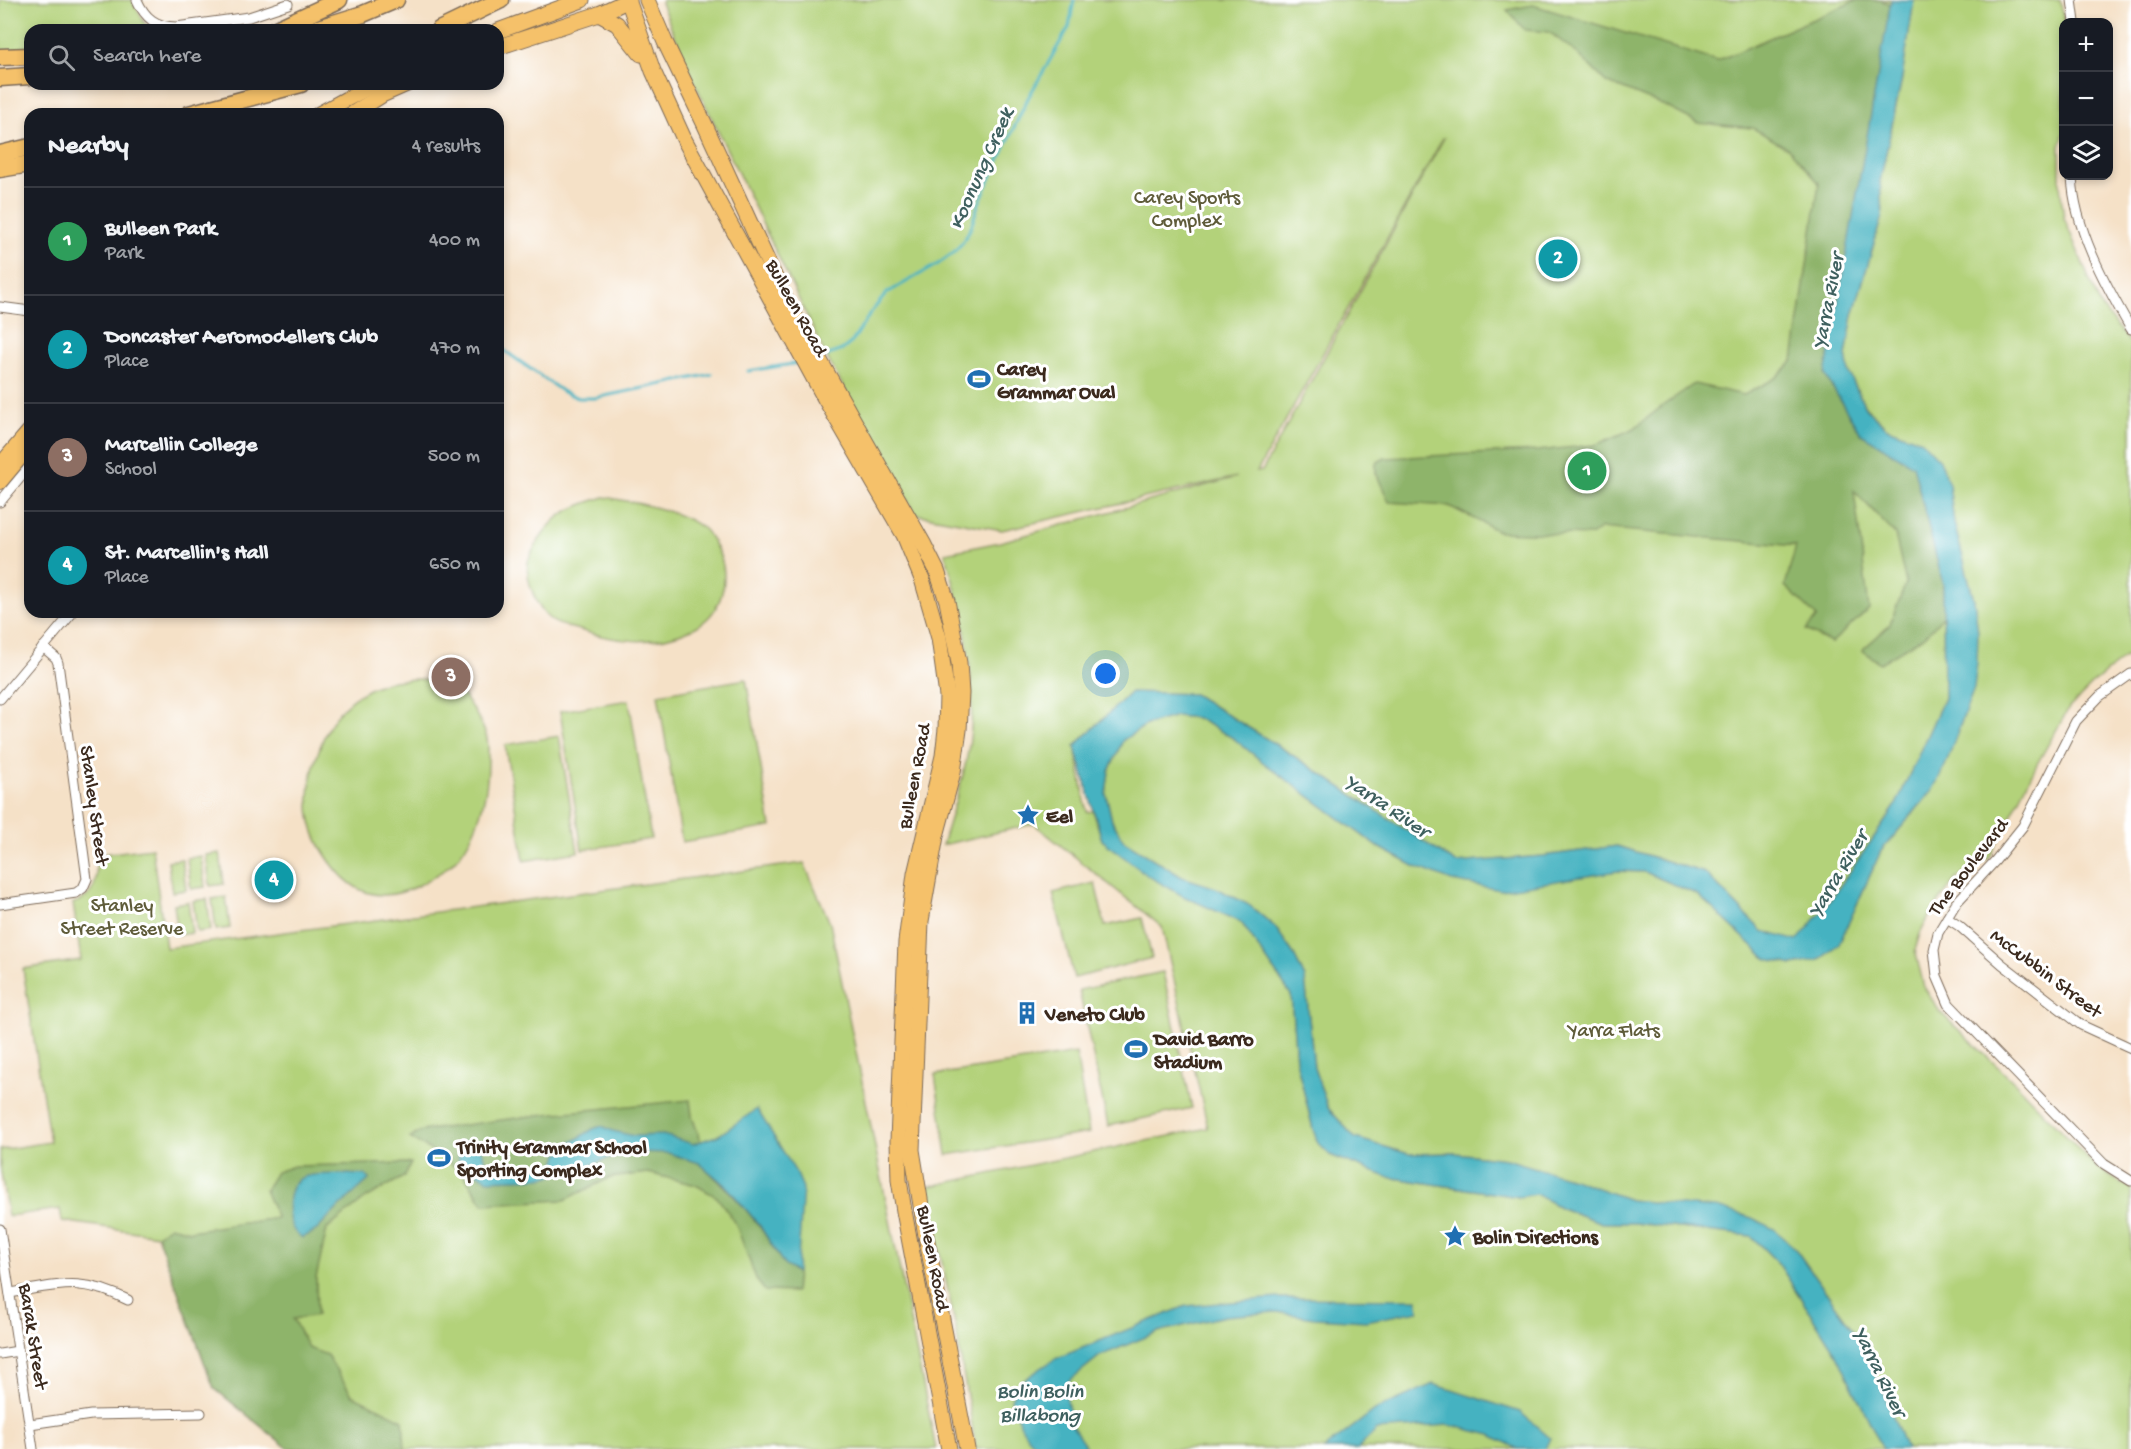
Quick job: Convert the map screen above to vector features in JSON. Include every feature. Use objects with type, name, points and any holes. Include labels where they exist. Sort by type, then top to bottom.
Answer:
[{"type":"highway","points":[[287,24],[339,0]]},
{"type":"highway","points":[[331,24],[397,0]]},
{"type":"highway","points":[[343,24],[397,0]]},
{"type":"highway","points":[[451,24],[501,0]]},
{"type":"highway","points":[[504,29],[582,0]]},
{"type":"highway","points":[[504,45],[599,14],[628,0]]},
{"type":"highway","name":"Bulleen Road","points":[[628,0],[653,71],[684,139],[830,394],[924,545],[937,571],[947,601],[959,663],[961,693],[959,730],[952,772],[936,836],[921,921],[912,1150],[924,1226],[967,1449]]},
{"type":"highway","name":"Bulleen Road","points":[[647,0],[773,276],[830,394],[912,552],[939,638],[947,696],[943,756],[915,874],[908,921],[898,1141],[899,1180],[904,1211],[949,1449]]},
{"type":"highway","points":[[599,14],[618,24],[653,71]]},
{"type":"highway","points":[[0,57],[24,56]]},
{"type":"highway","points":[[0,78],[24,76]]},
{"type":"highway","points":[[211,108],[279,90]]},
{"type":"highway","points":[[330,108],[363,90]]},
{"type":"highway","points":[[361,108],[392,90]]},
{"type":"highway","points":[[0,154],[24,148]]},
{"type":"highway","points":[[0,169],[24,165]]},
{"type":"main road","points":[[0,465],[24,437]]},
{"type":"main road","points":[[0,482],[24,453]]},
{"type":"street","points":[[137,0],[147,17],[157,24]]},
{"type":"street","points":[[2072,0],[2074,18]]},
{"type":"street","points":[[193,24],[249,17],[288,4]]},
{"type":"street","points":[[2072,180],[2072,192],[2077,212],[2111,295],[2131,329]]},
{"type":"street","points":[[0,307],[24,310]]},
{"type":"street","points":[[0,502],[24,473]]},
{"type":"street","points":[[0,699],[68,618]]},
{"type":"street","name":"Stanley Street","points":[[0,904],[76,893],[83,888],[87,879],[58,663],[56,658],[43,647]]},
{"type":"street","name":"The Boulevard","points":[[2131,674],[2100,696],[2076,721],[2023,826],[1995,861],[1956,903],[1938,933],[1934,950],[1938,976],[1949,1004],[2104,1164],[2131,1181]]},
{"type":"street","name":"McCubbin Street","points":[[1947,918],[2081,1025],[2131,1048]]},
{"type":"street","name":"Barak Street","points":[[0,1229],[33,1449]]},
{"type":"street","points":[[10,1293],[86,1284],[110,1290],[129,1300]]},
{"type":"street","points":[[0,1354],[18,1351]]},
{"type":"street","points":[[30,1424],[91,1415],[201,1413]]},
{"type":"green space","points":[[0,0],[132,0],[145,24],[24,24],[24,58],[0,60]]},
{"type":"green space","name":"Carey Sports Complex","points":[[662,0],[1891,0],[1825,375],[1913,464],[1943,584],[1944,698],[1895,807],[1824,909],[1797,942],[1762,931],[1705,873],[1617,846],[1543,856],[1456,863],[1283,749],[1194,694],[1131,692],[1075,746],[1087,812],[1093,811],[1102,840],[1183,896],[1241,922],[1291,995],[1296,1060],[1318,1143],[1330,1155],[1387,1177],[1519,1197],[1536,1194],[1561,1208],[1602,1223],[1634,1223],[1751,1236],[1779,1264],[1837,1355],[1883,1449],[976,1449],[955,1324],[926,1187],[1208,1128],[1162,927],[1034,824],[942,845],[967,758],[972,706],[966,640],[945,553],[1000,542],[1237,477],[1002,530],[915,514],[826,356],[693,79],[661,3]],"holes":[[[1444,138],[1262,471],[1257,472]]]},
{"type":"green space","points":[[1857,0],[1880,0],[1891,4],[1825,375],[1861,434],[1913,464],[1943,584],[1944,615],[1925,636],[1880,663],[1862,650],[1889,626],[1906,583],[1895,534],[1854,491],[1869,609],[1831,643],[1806,630],[1817,617],[1785,586],[1796,546],[1601,528],[1592,535],[1500,532],[1449,506],[1389,502],[1376,473],[1376,463],[1385,458],[1537,451],[1595,445],[1633,429],[1694,384],[1744,395],[1776,378],[1793,361],[1819,183],[1789,149],[1753,128],[1698,123],[1665,106],[1606,82],[1578,54],[1549,32],[1525,30],[1507,10],[1533,5],[1717,61]]},
{"type":"green space","name":"Yarra Flats","points":[[1914,0],[2060,0],[2064,18],[2059,18],[2059,180],[2064,218],[2100,305],[2131,344],[2131,656],[2125,657],[2095,682],[2069,708],[2037,764],[1990,857],[1955,880],[1931,913],[1915,950],[1924,987],[1940,1012],[2017,1085],[2097,1168],[2131,1189],[2131,1449],[1906,1449],[1882,1388],[1851,1327],[1796,1250],[1665,1204],[1630,1200],[1506,1159],[1455,1153],[1409,1154],[1355,1138],[1328,1108],[1314,1068],[1305,978],[1293,953],[1275,927],[1249,905],[1216,888],[1182,877],[1124,841],[1112,821],[1106,794],[1109,771],[1123,740],[1146,725],[1176,716],[1197,718],[1233,738],[1377,846],[1414,866],[1645,872],[1698,895],[1767,959],[1793,965],[1819,960],[1839,944],[1881,851],[1931,791],[1945,766],[1974,688],[1978,633],[1974,600],[1954,523],[1949,485],[1922,441],[1887,428],[1865,406],[1849,373],[1846,355],[1853,315],[1882,216],[1880,181],[1902,78]]},
{"type":"green space","points":[[604,497],[670,512],[694,522],[707,532],[720,556],[724,580],[718,603],[712,614],[703,622],[677,635],[634,641],[606,637],[563,626],[554,622],[541,609],[528,577],[528,562],[532,552],[547,529],[560,516],[578,506]]},
{"type":"green space","points":[[417,679],[452,682],[480,721],[488,745],[488,774],[484,799],[472,835],[459,856],[447,868],[407,890],[380,895],[356,887],[345,879],[325,854],[318,842],[310,816],[311,777],[328,728],[350,702],[381,684]]},
{"type":"green space","points":[[746,679],[771,827],[682,842],[658,694]]},
{"type":"green space","points":[[629,700],[651,839],[582,850],[560,711]]},
{"type":"green space","points":[[559,736],[578,852],[524,861],[505,745]]},
{"type":"green space","name":"Trinity Grammar School Sporting Complex","points":[[152,848],[166,948],[804,863],[830,923],[936,1449],[289,1449],[214,1388],[157,1235],[62,1221],[60,1209],[8,1216],[0,1166],[0,1150],[50,1142],[23,969],[81,960],[73,903],[92,891],[96,878],[95,855]]},
{"type":"green space","points":[[220,853],[224,884],[210,886],[206,855]]},
{"type":"green space","points":[[201,856],[205,887],[191,889],[187,858]]},
{"type":"green space","points":[[182,859],[186,890],[172,892],[168,861]]},
{"type":"green space","points":[[1095,883],[1105,926],[1142,918],[1152,958],[1074,978],[1053,893]]},
{"type":"green space","points":[[226,897],[230,928],[216,930],[212,899]]},
{"type":"green space","points":[[207,899],[211,930],[197,932],[193,901]]},
{"type":"green space","points":[[188,902],[192,933],[178,935],[174,904]]},
{"type":"green space","name":"David Barro Stadium","points":[[1163,972],[1192,1108],[1108,1126],[1079,990]]},
{"type":"green space","points":[[1076,1053],[1089,1133],[947,1155],[935,1075]]},
{"type":"green space","points":[[690,1100],[692,1116],[701,1142],[700,1163],[745,1209],[779,1257],[797,1273],[795,1292],[765,1291],[757,1281],[735,1222],[717,1197],[696,1185],[648,1173],[609,1178],[565,1200],[483,1204],[465,1176],[445,1159],[410,1138],[421,1131],[546,1114]]},
{"type":"green space","points":[[411,1163],[405,1176],[366,1198],[327,1229],[316,1278],[317,1315],[293,1319],[308,1348],[327,1355],[352,1395],[403,1420],[405,1449],[289,1449],[214,1388],[157,1235],[170,1226],[190,1231],[277,1218],[265,1190],[276,1172],[294,1166]]},
{"type":"water","points":[[1891,0],[1914,0],[1902,78],[1880,181],[1882,216],[1853,315],[1846,355],[1849,373],[1865,407],[1887,428],[1922,441],[1940,460],[1949,485],[1954,523],[1974,600],[1978,633],[1977,663],[1974,688],[1945,766],[1932,791],[1881,851],[1839,944],[1819,960],[1793,965],[1767,959],[1698,895],[1645,872],[1618,871],[1501,890],[1452,881],[1414,866],[1377,846],[1233,738],[1197,718],[1176,716],[1146,725],[1123,740],[1109,771],[1106,794],[1112,821],[1124,841],[1182,877],[1216,888],[1249,905],[1275,927],[1293,953],[1305,978],[1314,1068],[1328,1108],[1355,1138],[1409,1154],[1455,1153],[1506,1159],[1573,1179],[1630,1200],[1724,1209],[1752,1218],[1776,1230],[1796,1250],[1851,1327],[1882,1388],[1906,1449],[1883,1449],[1837,1355],[1779,1264],[1751,1236],[1635,1223],[1602,1223],[1561,1208],[1536,1194],[1519,1197],[1387,1177],[1330,1155],[1318,1143],[1296,1060],[1291,995],[1241,922],[1183,896],[1148,876],[1102,840],[1075,746],[1131,692],[1194,694],[1283,749],[1456,863],[1543,856],[1617,846],[1705,873],[1762,931],[1797,941],[1824,909],[1895,807],[1944,698],[1943,584],[1913,465],[1861,434],[1825,375]]},
{"type":"water","points":[[757,1109],[797,1174],[803,1188],[797,1273],[784,1265],[760,1226],[727,1187],[699,1163],[668,1153],[638,1152],[609,1158],[578,1170],[540,1178],[488,1180],[459,1163],[458,1148],[463,1142],[473,1141],[482,1151],[486,1165],[506,1169],[554,1166],[558,1156],[567,1145],[602,1126],[634,1136],[663,1135],[693,1144],[719,1135]]},
{"type":"water","points":[[309,1175],[365,1175],[370,1179],[317,1230],[302,1238],[295,1232],[290,1220],[288,1205],[294,1183]]},
{"type":"water","name":"Bolin Bolin Billabong","points":[[1278,1298],[1417,1299],[1419,1311],[1366,1321],[1314,1318],[1277,1312],[1225,1316],[1158,1332],[1100,1356],[1064,1385],[1072,1426],[1088,1449],[1045,1449],[1038,1446],[1027,1436],[1015,1413],[1011,1399],[1019,1383],[1055,1359],[1186,1306]]},
{"type":"water","points":[[1433,1384],[1520,1412],[1550,1438],[1545,1449],[1518,1449],[1491,1435],[1449,1425],[1376,1430],[1358,1449],[1324,1449],[1375,1410]]},
{"type":"waterway","name":"Koonung Creek","points":[[823,357],[842,350],[852,342],[887,293],[938,264],[963,242],[1028,98],[1069,27],[1074,0]]},
{"type":"waterway","name":"Koonung Creek","points":[[504,350],[563,392],[579,398],[595,398],[712,374]]},
{"type":"waterway","name":"Koonung Creek","points":[[748,371],[799,363]]},
{"type":"place","name":"Doncaster Aeromodellers Club","points":[[1558,259]]},
{"type":"place","name":"Carey Grammar Oval","points":[[979,379]]},
{"type":"place","name":"Bulleen Park","points":[[1587,471]]},
{"type":"place","name":"Marcellin College","points":[[451,677]]},
{"type":"place","name":"Eel","points":[[1028,815]]},
{"type":"place","name":"St. Marcellin's Hall","points":[[274,880]]},
{"type":"place","name":"Veneto Club","points":[[1027,1013]]},
{"type":"place","name":"David Barro Stadium","points":[[1136,1049]]},
{"type":"place","name":"Trinity Grammar School Sporting Complex","points":[[439,1158]]},
{"type":"place","name":"Bolin Directions","points":[[1455,1236]]},
{"type":"water label","name":"Yarra River","points":[[1827,301]]},
{"type":"water label","name":"Yarra River","points":[[1388,805]]},
{"type":"water label","name":"Yarra River","points":[[1837,873]]},
{"type":"water label","name":"Yarra River","points":[[1881,1371]]},
{"type":"park label","name":"Stanley Street Reserve","points":[[122,916]]}]
